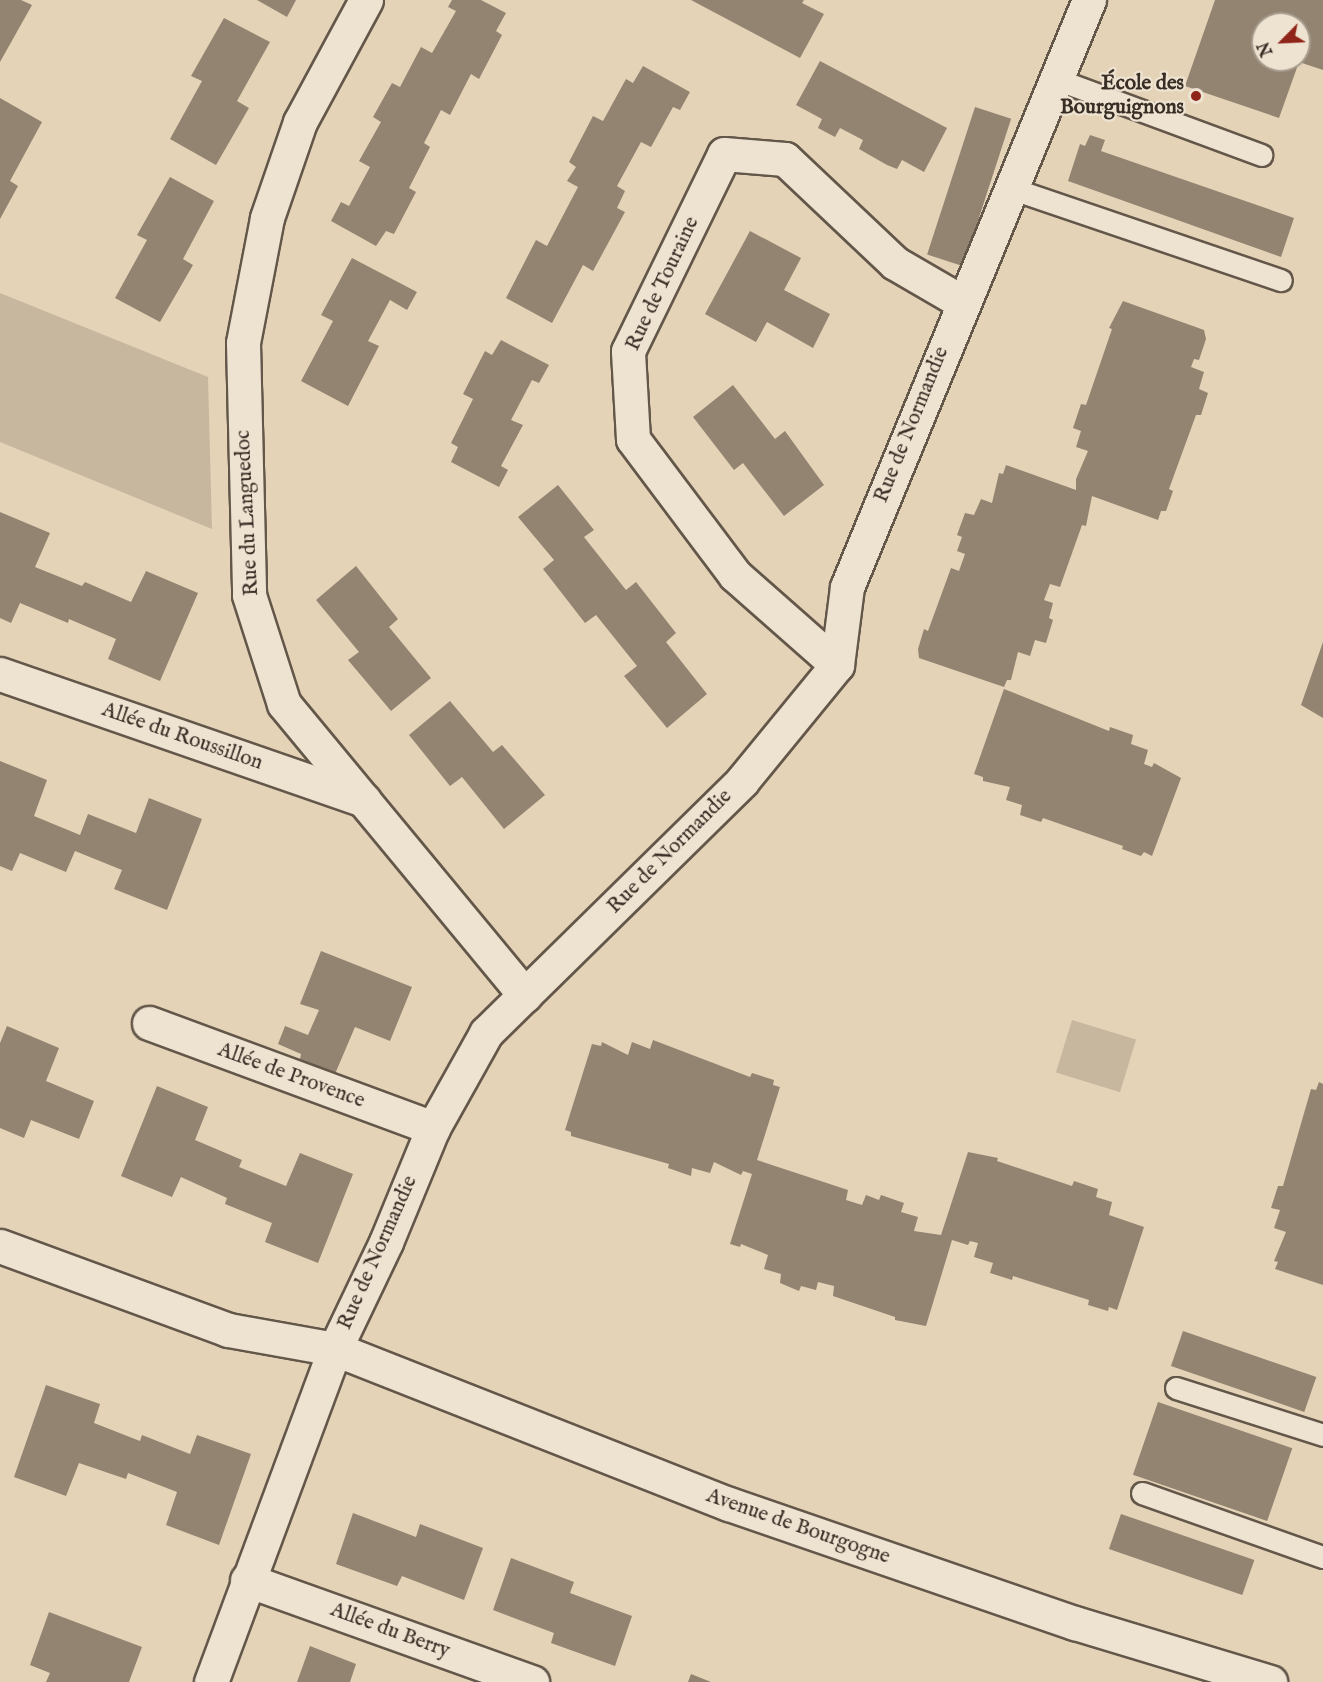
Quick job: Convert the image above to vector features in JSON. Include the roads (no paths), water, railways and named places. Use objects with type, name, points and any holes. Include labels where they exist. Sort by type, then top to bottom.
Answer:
[{"type":"street","name":"Rue du Languedoc","points":[[366,0],[300,122],[267,218],[243,343],[249,595],[284,704],[525,995]]},
{"type":"street","name":"Rue de Normandie","points":[[211,1682],[335,1348],[386,1242],[433,1128],[486,1033],[741,781],[837,665],[848,586],[962,302],[1089,0]]},
{"type":"street","name":"Rue de Touraine","points":[[837,665],[735,575],[633,439],[628,351],[724,154],[785,159],[895,263],[962,302]]},
{"type":"street","name":"Allée du Roussillon","points":[[0,674],[364,800]]},
{"type":"street","name":"Allée de Provence","points":[[149,1023],[433,1128]]},
{"type":"street","name":"Avenue de Bourgogne","points":[[0,1246],[228,1330],[335,1348],[729,1504],[1074,1623],[1270,1682]]},
{"type":"street","name":"Allée du Berry","points":[[248,1580],[532,1682]]},
{"type":"lane","points":[[1056,79],[1261,155]]},
{"type":"lane","points":[[1010,188],[1281,280]]},
{"type":"lane","points":[[1176,1388],[1323,1435]]},
{"type":"lane","points":[[1142,1493],[1323,1557]]},
{"type":"place","name":"École des Bourguignons","points":[[1196,96]]}]
